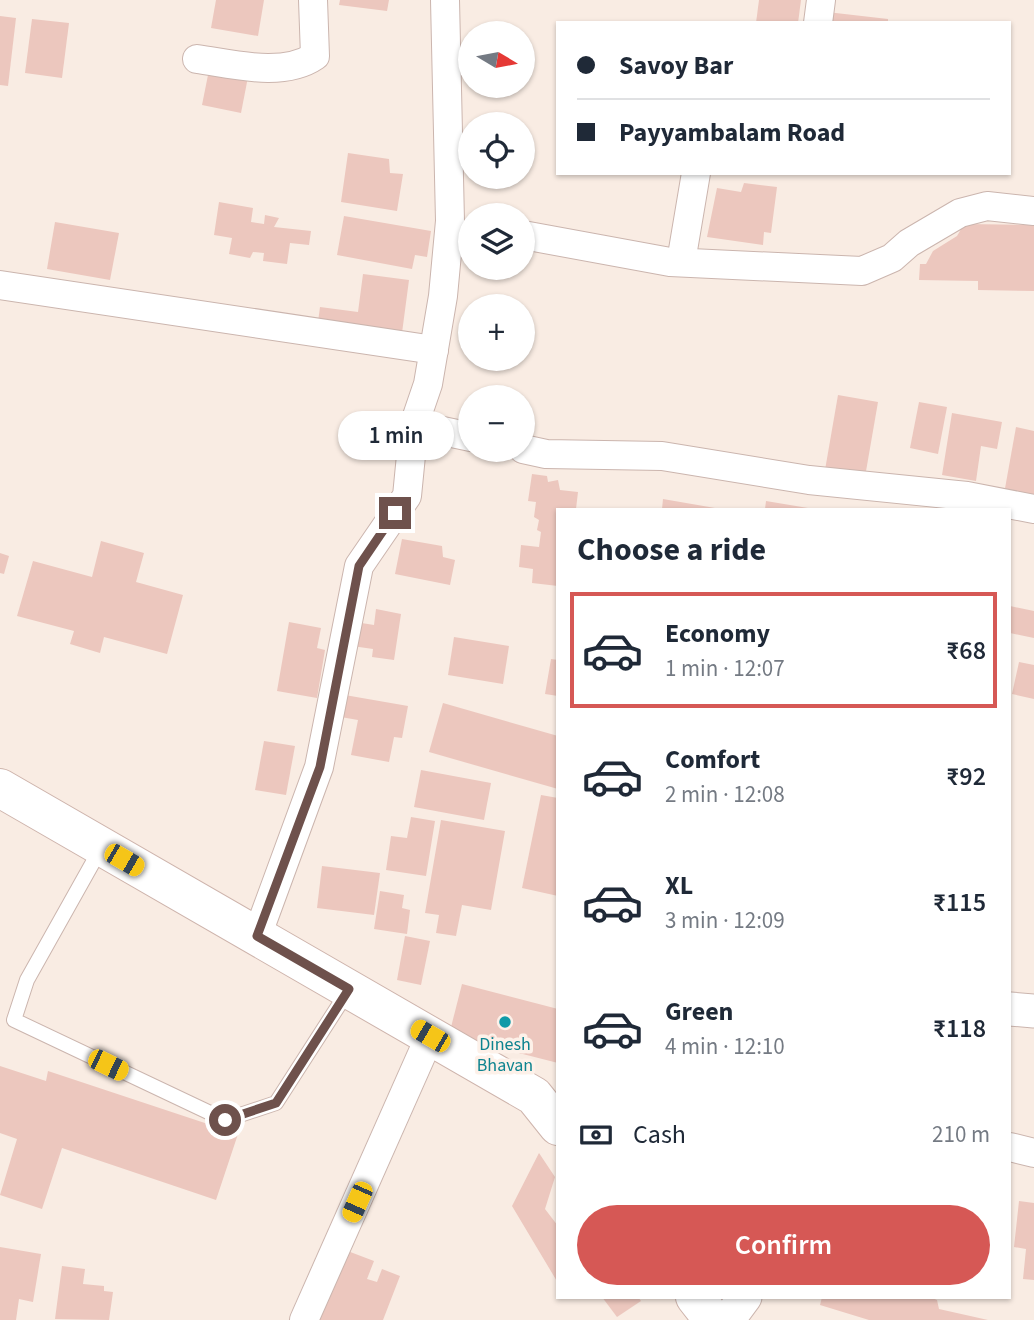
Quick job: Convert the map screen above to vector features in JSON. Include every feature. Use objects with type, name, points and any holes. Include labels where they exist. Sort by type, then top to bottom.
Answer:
[{"type":"main road","points":[[0,788],[534,1096],[556,1124]]},
{"type":"main road","points":[[697,1299],[713,1320]]},
{"type":"street","points":[[197,59],[267,68],[302,65],[315,56],[313,0]]},
{"type":"street","points":[[445,0],[460,203]]},
{"type":"street","points":[[818,21],[821,0]]},
{"type":"street","points":[[681,262],[696,175]]},
{"type":"street","points":[[535,237],[681,262],[862,271],[892,258],[909,243],[960,213],[987,206],[1034,211]]},
{"type":"street","points":[[257,936],[320,767],[359,566],[407,496],[414,425],[428,384],[443,296],[458,235]]},
{"type":"street","points":[[0,285],[434,350]]},
{"type":"street","points":[[414,425],[458,434]]},
{"type":"street","points":[[535,452],[662,456],[809,480],[967,496],[1034,509]]},
{"type":"street","points":[[1011,1009],[1034,1011]]},
{"type":"street","points":[[304,1320],[430,1036]]},
{"type":"street","points":[[1011,1147],[1034,1153]]},
{"type":"street","points":[[728,1320],[744,1299]]},
{"type":"lane","points":[[102,847],[27,980],[14,1020],[225,1120],[276,1103],[349,989]]},
{"type":"building","points":[[216,0],[264,0],[258,36],[211,28]]},
{"type":"building","points":[[340,0],[389,0],[387,11],[339,5]]},
{"type":"building","points":[[759,0],[801,0],[798,21],[756,21]]},
{"type":"building","points":[[827,12],[888,19],[888,21],[825,21]]},
{"type":"building","points":[[0,16],[16,18],[8,86],[0,85]]},
{"type":"building","points":[[32,19],[69,23],[62,78],[25,73]]},
{"type":"building","points":[[209,70],[248,77],[241,113],[202,105]]},
{"type":"building","points":[[348,153],[389,159],[390,173],[403,174],[397,211],[341,202]]},
{"type":"building","points":[[744,183],[777,187],[771,233],[764,232],[763,245],[707,237],[717,188],[741,192]]},
{"type":"building","points":[[219,202],[253,208],[251,222],[264,224],[265,215],[279,218],[274,227],[311,231],[309,245],[290,243],[287,264],[263,261],[264,253],[253,252],[250,258],[229,254],[232,238],[214,235]]},
{"type":"building","points":[[344,216],[431,231],[427,257],[415,255],[412,269],[337,255]]},
{"type":"building","points":[[55,222],[119,233],[110,280],[47,269]]},
{"type":"building","points":[[964,224],[1034,225],[1034,291],[978,290],[978,281],[919,280],[920,264],[926,264],[933,251],[957,236]]},
{"type":"building","points":[[363,274],[409,280],[400,348],[316,337],[320,307],[358,312]]},
{"type":"building","points":[[838,395],[878,402],[865,477],[825,470]]},
{"type":"building","points":[[919,402],[947,407],[938,454],[910,448]]},
{"type":"building","points":[[952,413],[1002,422],[997,449],[981,446],[976,481],[942,475]]},
{"type":"building","points":[[1016,427],[1034,431],[1034,499],[1004,494]]},
{"type":"building","points":[[532,474],[547,476],[548,482],[558,480],[560,490],[578,492],[576,508],[556,508],[556,586],[532,583],[533,569],[519,567],[521,545],[539,547],[539,520],[534,517],[536,502],[528,501]]},
{"type":"building","points":[[663,499],[715,508],[662,508]]},
{"type":"building","points":[[766,501],[808,508],[765,508]]},
{"type":"building","points":[[402,539],[442,546],[443,557],[455,560],[450,585],[395,574]]},
{"type":"building","points":[[101,541],[144,553],[136,582],[183,595],[167,654],[104,637],[100,653],[70,644],[74,631],[17,616],[33,561],[92,577]]},
{"type":"building","points":[[0,553],[9,556],[4,574],[0,573]]},
{"type":"building","points":[[1011,606],[1034,611],[1034,638],[1011,633]]},
{"type":"building","points":[[376,609],[401,614],[394,660],[372,657],[373,649],[345,645],[349,621],[374,625]]},
{"type":"building","points":[[289,622],[321,628],[317,648],[325,650],[317,698],[277,691]]},
{"type":"building","points":[[454,637],[509,646],[503,684],[448,675]]},
{"type":"building","points":[[551,659],[556,660],[556,696],[545,694]]},
{"type":"building","points":[[1019,662],[1034,665],[1034,699],[1012,694]]},
{"type":"building","points":[[339,694],[408,706],[402,738],[394,737],[389,762],[351,755],[358,720],[335,716]]},
{"type":"building","points":[[443,703],[556,735],[556,788],[429,752]]},
{"type":"building","points":[[264,741],[295,746],[286,795],[255,790]]},
{"type":"building","points":[[421,770],[491,783],[484,820],[414,807]]},
{"type":"building","points":[[541,795],[556,798],[556,896],[522,888]]},
{"type":"building","points":[[411,817],[435,821],[426,876],[386,870],[391,836],[407,838]]},
{"type":"building","points":[[441,820],[505,831],[491,910],[462,905],[456,936],[436,933],[439,915],[425,913]]},
{"type":"building","points":[[322,866],[380,873],[374,915],[317,908]]},
{"type":"building","points":[[380,891],[404,895],[402,908],[410,910],[407,934],[374,929]]},
{"type":"building","points":[[405,936],[430,941],[421,985],[397,980]]},
{"type":"building","name":"Dinesh Bhavan","points":[[462,984],[556,1008],[556,1062],[449,1035]]},
{"type":"building","points":[[0,1066],[46,1081],[48,1071],[238,1134],[216,1200],[62,1148],[42,1209],[0,1195],[17,1139],[0,1133]]},
{"type":"building","points":[[539,1153],[555,1177],[545,1209],[556,1223],[556,1280],[512,1206]]},
{"type":"building","points":[[1019,1201],[1034,1203],[1034,1280],[1023,1279],[1026,1249],[1014,1247]]},
{"type":"building","points":[[0,1247],[41,1254],[33,1302],[19,1299],[16,1320],[0,1320]]},
{"type":"building","points":[[345,1250],[374,1261],[367,1279],[377,1282],[382,1269],[400,1276],[383,1320],[317,1320]]},
{"type":"building","points":[[62,1266],[85,1269],[83,1284],[104,1286],[104,1291],[113,1292],[109,1320],[55,1319]]},
{"type":"building","points":[[604,1299],[641,1301],[617,1317]]},
{"type":"building","points":[[822,1299],[935,1299],[939,1309],[988,1320],[869,1320],[820,1305]]},
{"type":"place","name":"Dinesh Bhavan","points":[[505,1022]]},
{"type":"route","points":[[225,1120],[276,1103],[349,989],[257,936],[320,767],[359,566],[395,513]]}]
